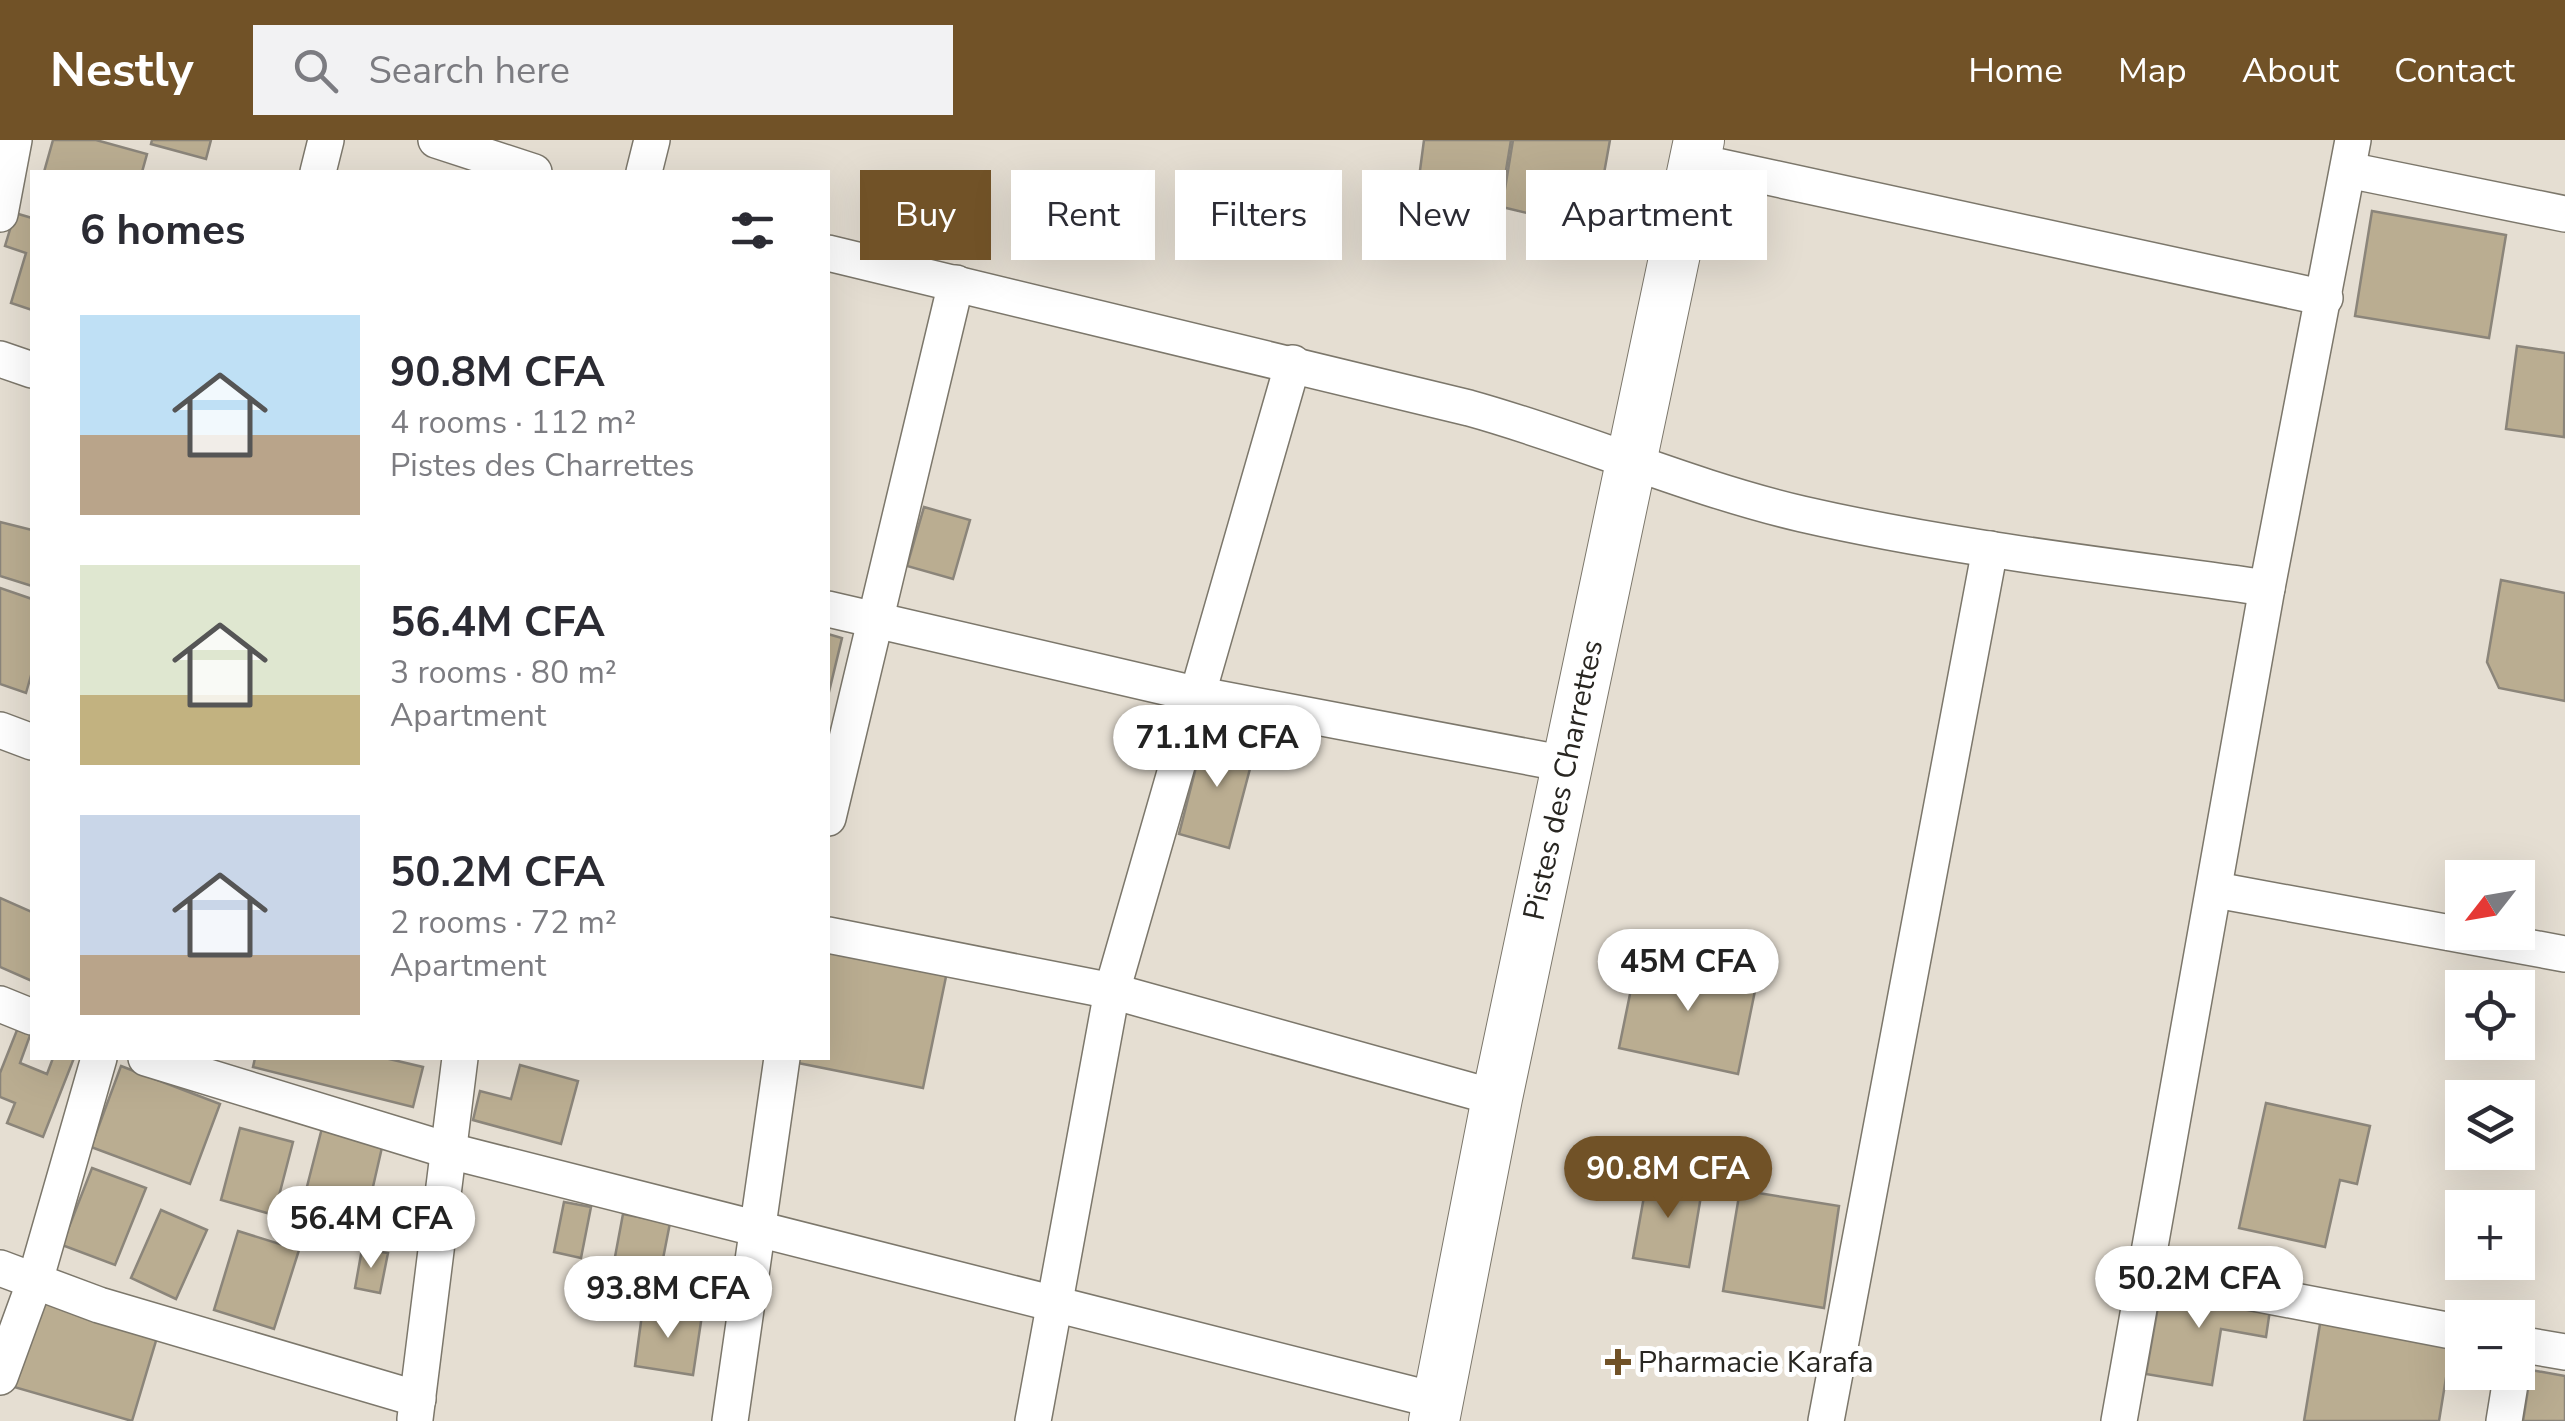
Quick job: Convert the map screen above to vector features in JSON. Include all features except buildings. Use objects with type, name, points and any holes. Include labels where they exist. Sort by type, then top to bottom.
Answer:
[{"type":"main road","name":"Pistes des Charrettes","points":[[1436,1411],[1496,1098],[1696,150]]},
{"type":"street","points":[[0,214],[14,140]]},
{"type":"street","points":[[318,170],[326,140]]},
{"type":"street","points":[[436,140],[528,170]]},
{"type":"street","points":[[644,170],[652,140]]},
{"type":"street","points":[[1696,150],[2325,298]]},
{"type":"street","points":[[2119,1421],[2267,588],[2351,155],[2565,214]]},
{"type":"street","points":[[830,252],[1293,363],[1549,430],[1630,464],[1802,514],[1990,550],[2267,588]]},
{"type":"street","points":[[830,810],[956,283]]},
{"type":"street","points":[[0,359],[30,369]]},
{"type":"street","points":[[1033,1421],[1112,991],[1293,363]]},
{"type":"street","points":[[1826,1421],[1990,550]]},
{"type":"street","points":[[830,609],[1196,694],[1566,764]]},
{"type":"street","points":[[0,730],[30,741]]},
{"type":"street","points":[[2216,890],[2565,954]]},
{"type":"street","points":[[830,934],[1112,991],[1496,1098]]},
{"type":"street","points":[[0,1004],[30,1016]]},
{"type":"street","points":[[0,1377],[35,1280],[98,1060]]},
{"type":"street","points":[[153,1060],[450,1150],[759,1232],[1052,1303],[1436,1411]]},
{"type":"street","points":[[0,1268],[116,1311],[416,1410],[460,1060]]},
{"type":"street","points":[[730,1421],[782,1060]]},
{"type":"street","points":[[2148,1273],[2445,1330]]},
{"type":"street","points":[[2535,1347],[2565,1352]]},
{"type":"street","points":[[2504,1421],[2509,1390]]},
{"type":"place","name":"Pharmacie Karafa","points":[[1618,1362]]}]
